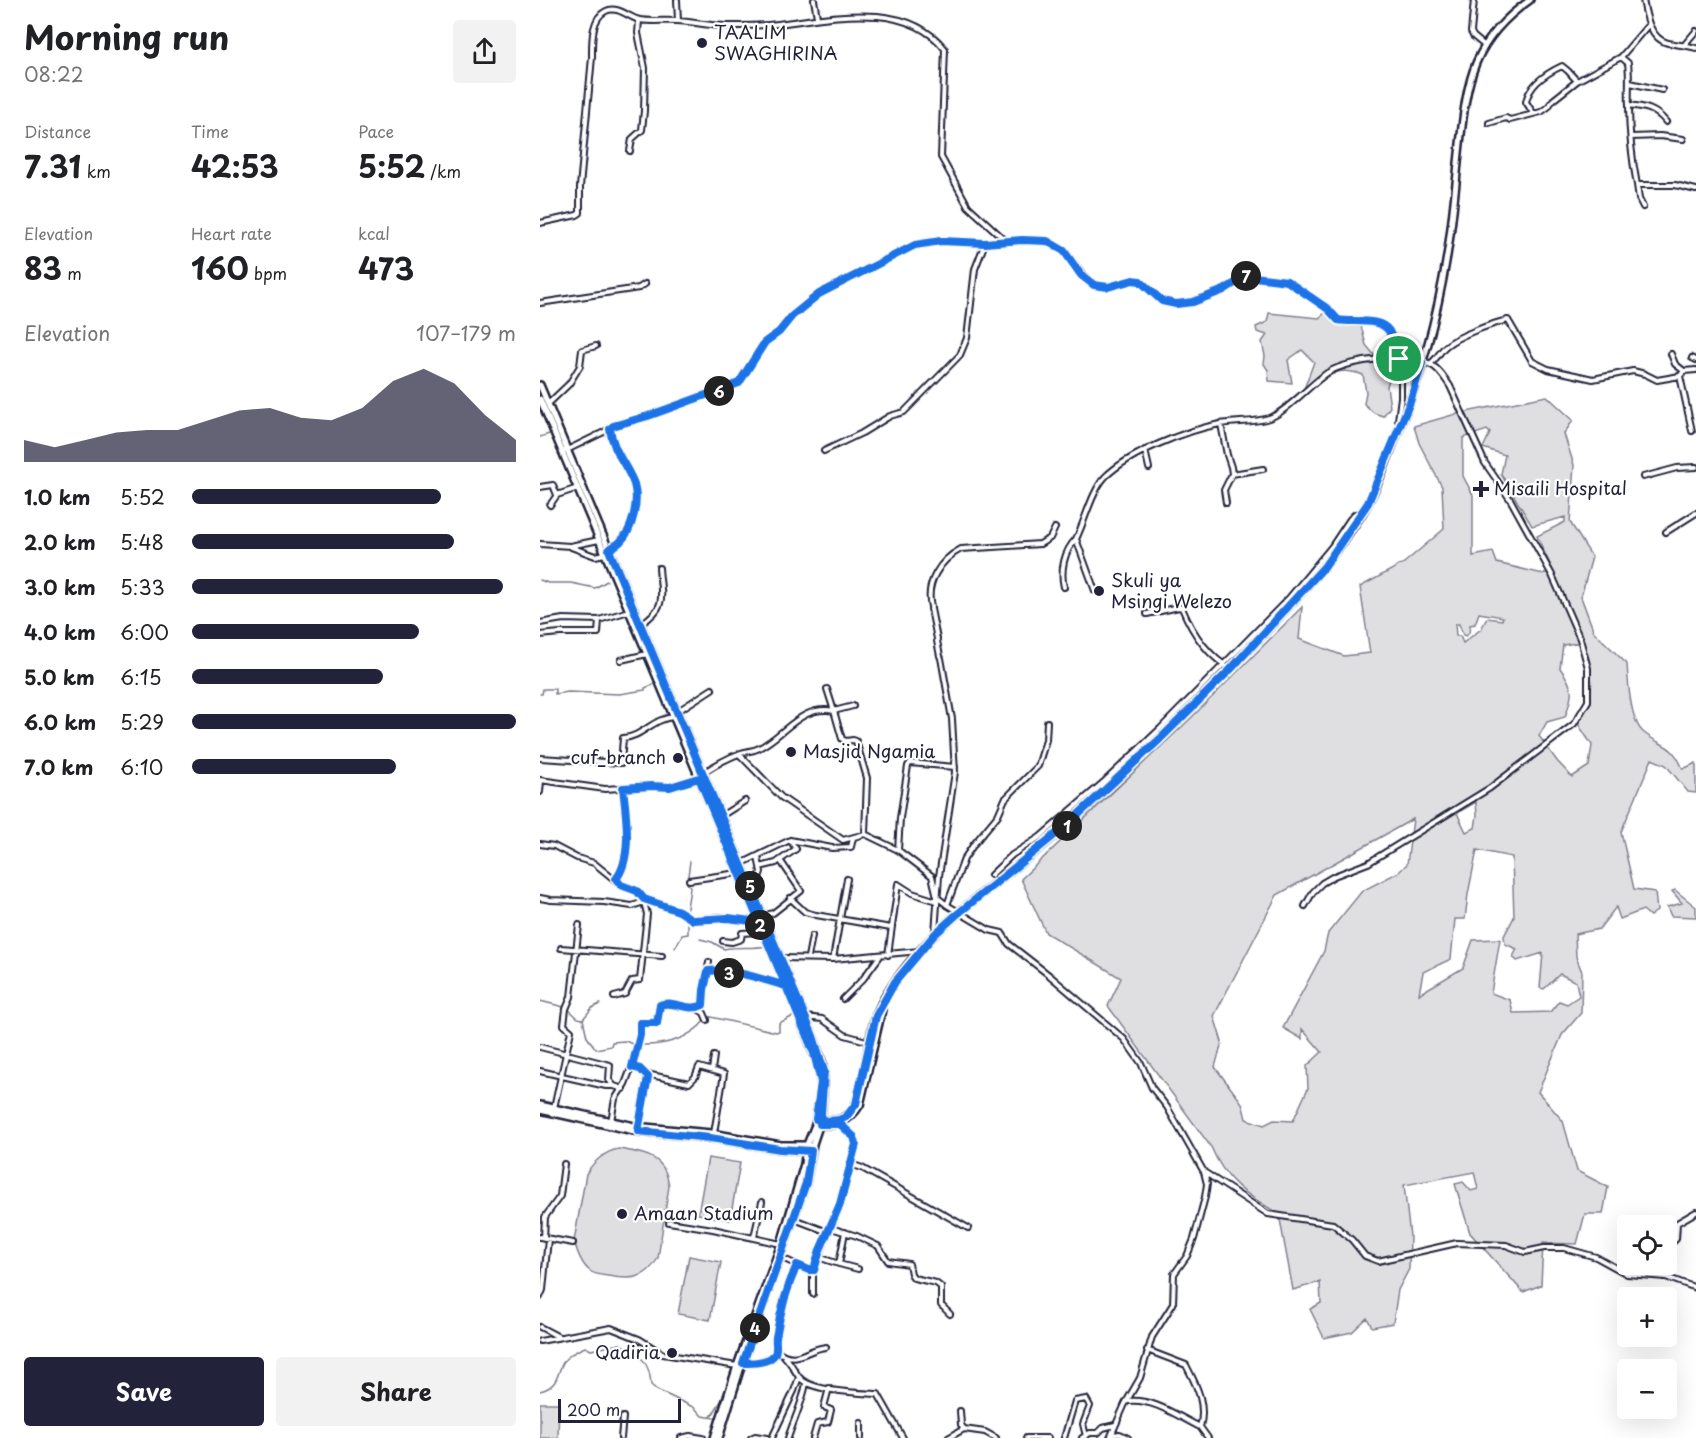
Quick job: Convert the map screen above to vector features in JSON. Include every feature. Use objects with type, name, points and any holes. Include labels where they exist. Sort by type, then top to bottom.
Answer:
[{"type":"main road","points":[[818,1122],[840,1122],[854,1115],[860,1105],[871,1043],[886,998],[895,982],[935,934],[1067,825],[1231,669],[1324,567],[1362,513],[1404,419],[1428,348],[1447,254],[1467,88],[1472,72],[1485,46],[1507,17],[1530,0]]},
{"type":"main road","points":[[540,385],[599,539],[641,624],[738,873],[780,958],[806,1017],[823,1064],[824,1078],[818,1122],[719,1438]]},
{"type":"main road","points":[[540,399],[565,451],[647,654],[676,716]]},
{"type":"main road","points":[[700,776],[721,816],[751,886],[762,929],[818,1065],[821,1089],[818,1122]]},
{"type":"main road","points":[[540,1110],[554,1108],[638,1129],[714,1134],[809,1148]]},
{"type":"main road","points":[[540,1110],[638,1129],[809,1148]]},
{"type":"main road","points":[[714,1438],[806,1183],[809,1148]]},
{"type":"street","points":[[677,0],[678,21]]},
{"type":"street","points":[[814,0],[817,17]]},
{"type":"street","points":[[1474,0],[1471,32],[1485,46]]},
{"type":"street","points":[[1643,0],[1654,36],[1666,43],[1684,44],[1696,48]]},
{"type":"street","points":[[540,223],[577,215],[582,209],[580,187],[592,57],[591,38],[598,17],[606,11],[615,9],[639,20],[727,26],[777,24],[817,17],[875,14],[919,25],[936,38],[945,49],[941,158],[968,206],[1006,241]]},
{"type":"street","points":[[630,151],[632,139],[642,129],[645,100],[645,68],[638,33],[639,20]]},
{"type":"street","points":[[1489,123],[1541,112],[1577,81],[1621,57],[1649,24]]},
{"type":"street","points":[[1684,44],[1696,31]]},
{"type":"street","points":[[1621,57],[1628,63],[1631,137],[1639,199],[1643,207]]},
{"type":"street","points":[[1533,113],[1526,102],[1527,95],[1549,72],[1562,66],[1577,81]]},
{"type":"street","points":[[1630,83],[1662,90]]},
{"type":"street","points":[[1629,105],[1659,113],[1666,122]]},
{"type":"street","points":[[1631,137],[1660,136],[1683,139]]},
{"type":"street","points":[[1637,185],[1675,185],[1696,189]]},
{"type":"street","points":[[565,451],[613,426],[648,416],[739,383],[765,342],[779,332],[792,316],[819,294],[915,245],[941,241],[985,243],[1047,241],[1064,251],[1094,285],[1108,287],[1133,280],[1140,281],[1162,301],[1169,304],[1193,302],[1224,290],[1246,276],[1287,281],[1328,309],[1338,320],[1380,324],[1388,330],[1399,359],[1401,397],[1398,420]]},
{"type":"street","points":[[824,451],[862,433],[890,416],[904,412],[960,355],[967,338],[975,269],[985,243]]},
{"type":"street","points":[[540,303],[639,288],[645,284]]},
{"type":"street","points":[[1430,364],[1436,360],[1444,347],[1491,324],[1508,320],[1532,361],[1548,369],[1593,379],[1633,371],[1657,380],[1680,376],[1684,371]]},
{"type":"street","points":[[548,404],[569,384],[580,366],[582,350],[596,346]]},
{"type":"street","points":[[1671,354],[1673,362],[1684,371],[1696,370]]},
{"type":"street","points":[[1064,587],[1061,574],[1064,561],[1098,487],[1104,478],[1145,450],[1186,434],[1221,424],[1272,417],[1328,373],[1341,367],[1384,357],[1430,364],[1444,376],[1485,463],[1510,499],[1552,575],[1580,639],[1588,668],[1588,701],[1574,724],[1490,788],[1368,863],[1328,879],[1313,892],[1305,906]]},
{"type":"street","points":[[1680,376],[1692,431]]},
{"type":"street","points":[[1221,424],[1232,474],[1224,487],[1226,503]]},
{"type":"street","points":[[570,546],[593,556],[607,552],[625,536],[632,520],[635,502],[634,485],[618,455],[610,429]]},
{"type":"street","points":[[1145,450],[1149,468]]},
{"type":"street","points":[[1642,477],[1677,468],[1696,467]]},
{"type":"street","points":[[1232,474],[1263,469]]},
{"type":"street","points":[[540,487],[553,485],[557,495]]},
{"type":"street","points":[[550,505],[557,495],[578,488]]},
{"type":"street","points":[[991,875],[1012,855],[1040,837],[1105,781],[1160,729],[1289,598],[1332,546],[1350,519],[1355,514],[1362,513]]},
{"type":"street","points":[[1666,532],[1696,513]]},
{"type":"street","points":[[935,934],[937,899],[955,767],[952,719],[929,599],[931,583],[951,554],[961,549],[1040,544],[1050,538],[1055,528]]},
{"type":"street","points":[[1076,538],[1095,591]]},
{"type":"street","points":[[540,544],[570,546],[599,539]]},
{"type":"street","points":[[641,624],[659,610],[661,603],[659,568]]},
{"type":"street","points":[[1147,614],[1182,608],[1211,655],[1231,669]]},
{"type":"street","points":[[540,623],[563,619],[599,620],[629,610]]},
{"type":"street","points":[[540,635],[598,633],[599,620]]},
{"type":"street","points":[[621,660],[647,654]]},
{"type":"street","points":[[540,758],[621,763],[623,738],[636,737],[656,721],[676,716],[681,709],[712,689]]},
{"type":"street","points":[[827,689],[842,739],[856,741],[863,762],[867,778],[864,834]]},
{"type":"street","points":[[540,792],[541,781],[605,789],[670,787],[700,776],[718,763],[760,748],[795,721],[813,712],[834,711],[853,706]]},
{"type":"street","points":[[947,906],[964,859],[998,815],[1005,799],[1038,766],[1046,740],[1047,722]]},
{"type":"street","points":[[739,754],[793,807],[841,839],[864,834],[897,850],[932,876],[937,899]]},
{"type":"street","points":[[897,850],[910,763],[955,767]]},
{"type":"street","points":[[616,879],[623,868],[626,841],[627,825],[623,788]]},
{"type":"street","points":[[721,816],[744,801]]},
{"type":"street","points":[[741,864],[789,840],[842,848],[851,846],[853,838]]},
{"type":"street","points":[[760,867],[780,860],[796,849],[789,840]]},
{"type":"street","points":[[540,844],[554,846],[577,858],[594,863],[621,885],[637,891],[646,901],[679,911],[693,920],[728,918],[751,921],[772,913],[801,890],[780,860]]},
{"type":"street","points":[[751,886],[757,883],[761,872],[758,857]]},
{"type":"street","points":[[689,880],[738,873]]},
{"type":"street","points":[[833,959],[847,879]]},
{"type":"street","points":[[888,955],[898,884],[912,893],[937,899],[989,930],[1002,933],[1009,944],[1124,1039],[1142,1063],[1152,1088],[1167,1107],[1204,1172],[1207,1184],[1194,1239],[1187,1256],[1174,1274],[1173,1304],[1152,1337],[1140,1378],[1111,1437]]},
{"type":"street","points":[[540,898],[632,906],[646,901]]},
{"type":"street","points":[[790,898],[805,912],[891,928]]},
{"type":"street","points":[[614,996],[626,993],[632,981],[640,980],[647,914],[646,901]]},
{"type":"street","points":[[554,1108],[571,1031],[564,1026],[571,997],[579,925]]},
{"type":"street","points":[[723,941],[737,941],[741,939],[742,933],[758,932],[762,929]]},
{"type":"street","points":[[808,957],[812,936]]},
{"type":"street","points":[[561,948],[662,956]]},
{"type":"street","points":[[780,958],[833,959],[920,951]]},
{"type":"street","points":[[843,999],[864,979],[881,956]]},
{"type":"street","points":[[611,1121],[615,1099],[632,1067],[638,1045],[640,1023],[657,1023],[660,1005],[664,1003],[697,1008],[703,1005],[709,962]]},
{"type":"street","points":[[723,964],[723,971]]},
{"type":"street","points":[[708,971],[723,971],[786,986]]},
{"type":"street","points":[[697,1008],[706,1018]]},
{"type":"street","points":[[806,1017],[822,1019],[845,1035],[871,1043]]},
{"type":"street","points":[[540,1047],[610,1065],[609,1080],[614,1086]]},
{"type":"street","points":[[712,1070],[714,1056]]},
{"type":"street","points":[[632,1067],[640,1069],[648,1076],[689,1083],[695,1077],[699,1067],[724,1075],[714,1134]]},
{"type":"street","points":[[540,1071],[622,1089]]},
{"type":"street","points":[[638,1129],[648,1076]]},
{"type":"street","points":[[813,1294],[813,1271],[830,1230],[856,1144],[854,1137],[840,1122]]},
{"type":"street","points":[[540,1297],[543,1290],[545,1217],[560,1196],[564,1164]]},
{"type":"street","points":[[851,1164],[968,1228]]},
{"type":"street","points":[[1204,1172],[1268,1214],[1332,1224],[1352,1240],[1362,1254],[1378,1261],[1457,1243],[1506,1245],[1525,1252],[1544,1248],[1564,1248],[1596,1257],[1627,1274],[1663,1277],[1696,1288]]},
{"type":"street","points":[[754,1237],[762,1202]]},
{"type":"street","points":[[1677,1223],[1696,1212]]},
{"type":"street","points":[[794,1219],[845,1233],[878,1246],[888,1261],[909,1264],[914,1278],[936,1283],[941,1287],[941,1305],[950,1314]]},
{"type":"street","points":[[669,1222],[781,1244]]},
{"type":"street","points":[[839,1264],[845,1233]]},
{"type":"street","points":[[544,1238],[573,1243]]},
{"type":"street","points":[[780,1257],[813,1271]]},
{"type":"street","points":[[818,1257],[858,1269]]},
{"type":"street","points":[[540,1341],[611,1328],[639,1339],[663,1354],[740,1366],[755,1363],[773,1357],[776,1350],[784,1299],[797,1265]]},
{"type":"street","points":[[540,1327],[560,1337]]},
{"type":"street","points":[[785,1357],[804,1356],[814,1349],[826,1347]]},
{"type":"street","points":[[776,1350],[791,1363],[799,1377],[806,1383],[849,1393],[878,1394],[903,1438]]},
{"type":"street","points":[[1148,1350],[1186,1365],[1201,1400],[1203,1417],[1200,1427]]},
{"type":"street","points":[[751,1438],[755,1436],[769,1438],[794,1392],[799,1377]]},
{"type":"street","points":[[788,1438],[804,1395],[806,1383]]},
{"type":"street","points":[[813,1438],[816,1424],[828,1422],[831,1410],[824,1407],[829,1388]]},
{"type":"street","points":[[1064,1438],[1075,1401],[1086,1399],[1090,1406],[1083,1424],[1084,1437],[1115,1425]]},
{"type":"street","points":[[1129,1401],[1150,1403],[1200,1427],[1209,1438]]},
{"type":"street","points":[[960,1411],[961,1425],[964,1429]]},
{"type":"street","points":[[621,1438],[624,1417]]},
{"type":"street","points":[[861,1423],[861,1438]]},
{"type":"street","points":[[948,1438],[964,1429],[986,1432],[996,1438]]},
{"type":"street","points":[[1111,1437],[1120,1434],[1128,1438]]},
{"type":"street","points":[[681,1438],[690,1436],[703,1438]]},
{"type":"street","points":[[1026,1438],[1048,1438]]},
{"type":"shaded area","points":[[1326,312],[1343,325],[1361,326],[1366,345],[1380,362],[1394,364],[1387,386],[1390,407],[1383,416],[1374,413],[1364,404],[1366,392],[1363,375],[1347,371],[1335,373],[1311,390],[1304,389],[1314,362],[1302,350],[1288,360],[1292,383],[1269,381],[1268,370],[1264,364],[1262,342],[1267,335],[1257,332],[1256,327],[1267,322],[1269,313],[1319,318]]},
{"type":"shaded area","points":[[1547,396],[1573,420],[1564,434],[1574,465],[1570,522],[1592,557],[1581,597],[1594,632],[1627,664],[1630,700],[1639,727],[1671,750],[1683,769],[1696,763],[1696,793],[1688,792],[1666,765],[1652,759],[1621,832],[1634,889],[1655,892],[1657,911],[1650,916],[1643,910],[1620,919],[1616,907],[1599,929],[1575,934],[1576,957],[1582,972],[1581,1013],[1562,1035],[1538,1092],[1563,1121],[1577,1171],[1608,1187],[1603,1214],[1585,1214],[1577,1244],[1543,1243],[1541,1285],[1523,1292],[1470,1233],[1455,1184],[1463,1182],[1471,1191],[1478,1189],[1474,1172],[1404,1185],[1410,1236],[1409,1269],[1398,1290],[1393,1323],[1372,1327],[1367,1318],[1352,1332],[1324,1338],[1310,1309],[1321,1303],[1320,1282],[1293,1290],[1279,1214],[1247,1194],[1223,1170],[1211,1147],[1108,1006],[1121,978],[1046,933],[1021,879],[1190,719],[1302,607],[1299,639],[1344,656],[1370,653],[1360,587],[1404,563],[1444,529],[1442,487],[1419,443],[1414,426],[1456,414]],"holes":[[[1487,430],[1490,433],[1483,448],[1505,455],[1501,474],[1532,526],[1565,517],[1565,522],[1537,536],[1553,571],[1543,574],[1497,563],[1493,552],[1473,556],[1473,495],[1463,476],[1463,438]],[[1479,613],[1503,617],[1502,620],[1487,618],[1481,629],[1463,643],[1460,636],[1456,636],[1455,624],[1459,624],[1463,635],[1466,636],[1470,625],[1475,624]],[[1583,642],[1590,669],[1591,691],[1588,705],[1578,724],[1592,745],[1589,766],[1572,777],[1539,736],[1547,722],[1565,717],[1568,709],[1571,697],[1570,686],[1560,668],[1563,645]],[[1476,802],[1475,828],[1466,832],[1457,813]],[[1413,819],[1407,864],[1399,872],[1362,891],[1328,933],[1324,951],[1283,1028],[1302,1039],[1302,1029],[1322,1052],[1307,1066],[1308,1088],[1293,1121],[1274,1120],[1264,1125],[1246,1119],[1242,1103],[1215,1067],[1222,1042],[1214,1016],[1277,895]],[[1477,850],[1512,857],[1514,917],[1504,936],[1505,944],[1517,949],[1513,957],[1517,961],[1543,953],[1540,988],[1544,989],[1560,974],[1576,982],[1579,996],[1567,1004],[1559,1001],[1550,1012],[1513,1013],[1510,1000],[1491,993],[1500,939],[1473,940],[1463,968],[1419,994],[1423,972],[1451,959],[1455,919],[1465,919]]]},
{"type":"shaded area","points":[[1675,890],[1696,907],[1696,917],[1671,916],[1667,907],[1682,903],[1672,891]]},
{"type":"shaded area","name":"Amaan Stadium","points":[[619,1149],[646,1155],[659,1162],[667,1176],[669,1186],[658,1258],[648,1271],[630,1278],[599,1275],[592,1272],[582,1261],[574,1241],[586,1174],[600,1158]]},
{"type":"shaded area","points":[[708,1158],[740,1163],[730,1220],[698,1214]]},
{"type":"shaded area","points":[[689,1256],[721,1262],[710,1320],[678,1314]]},
{"type":"shaded area","points":[[540,1403],[559,1403],[558,1438],[540,1438]]},
{"type":"waterway","points":[[540,437],[549,434]]},
{"type":"waterway","points":[[540,580],[548,583],[571,583],[595,588],[607,581]]},
{"type":"waterway","points":[[540,694],[543,689],[555,689],[555,694],[568,692],[619,694],[645,690],[653,685]]},
{"type":"waterway","points":[[687,915],[690,861]]},
{"type":"waterway","points":[[675,948],[682,935],[688,934],[688,919]]},
{"type":"waterway","points":[[700,939],[712,942],[724,949],[766,946]]},
{"type":"waterway","points":[[540,1001],[564,1007]]},
{"type":"waterway","points":[[568,1009],[578,1018],[583,1019],[592,1008],[600,1004]]},
{"type":"waterway","points":[[707,1016],[776,1032],[779,1031],[779,1023],[796,1015]]},
{"type":"waterway","points":[[583,1019],[587,1037],[596,1049],[611,1046],[612,1042],[625,1041],[635,1045]]},
{"type":"waterway","points":[[640,1045],[667,1043],[684,1037],[705,1020]]},
{"type":"waterway","points":[[540,1391],[551,1386],[564,1361],[573,1353],[585,1347],[591,1350],[620,1344],[643,1360],[649,1370],[651,1385],[657,1390],[695,1408],[702,1416],[715,1418]]},
{"type":"waterway","points":[[711,1417],[729,1381]]},
{"type":"place","name":"TAALIM SWAGHIRINA","points":[[702,43]]},
{"type":"place","name":"Misaili Hospital","points":[[1481,489]]},
{"type":"place","name":"Skuli ya Msingi Welezo","points":[[1099,591]]},
{"type":"place","name":"Masjid Ngamia","points":[[791,752]]},
{"type":"place","name":"cuf_branch","points":[[678,758]]},
{"type":"place","name":"Amaan Stadium","points":[[622,1214]]},
{"type":"place","name":"Qadiria","points":[[672,1353]]},
{"type":"route","points":[[1399,359],[1388,330],[1380,324],[1338,320],[1328,309],[1287,281],[1246,276],[1224,290],[1193,302],[1169,304],[1162,301],[1140,281],[1133,280],[1108,287],[1094,285],[1081,275],[1064,251],[1047,241],[1022,240],[985,243],[941,241],[915,245],[819,294],[792,316],[779,332],[765,342],[744,378],[734,386],[613,426],[610,429],[618,455],[634,485],[635,502],[632,520],[625,536],[609,550],[813,1036],[824,1071],[821,1120],[820,1124],[840,1124],[854,1137],[856,1144],[840,1204],[814,1270],[797,1265],[788,1286],[776,1339],[775,1354],[773,1357],[755,1363],[743,1363],[806,1183],[811,1151],[638,1131],[648,1076],[640,1069],[632,1067],[638,1047],[640,1023],[657,1023],[660,1005],[664,1003],[687,1008],[697,1008],[703,1005],[708,971],[745,975],[786,986],[758,918],[751,921],[728,918],[693,920],[679,911],[644,899],[637,891],[621,885],[616,879],[623,868],[626,841],[627,825],[623,788],[670,787],[699,778],[738,873],[758,918],[814,1053],[821,1082],[816,1119],[821,1120],[825,1121],[832,1121],[846,1117],[856,1104],[869,1042],[880,1006],[895,982],[920,951],[955,916],[1067,825],[1160,739],[1231,669],[1324,567],[1368,503],[1410,402],[1422,363],[1399,359]]}]
